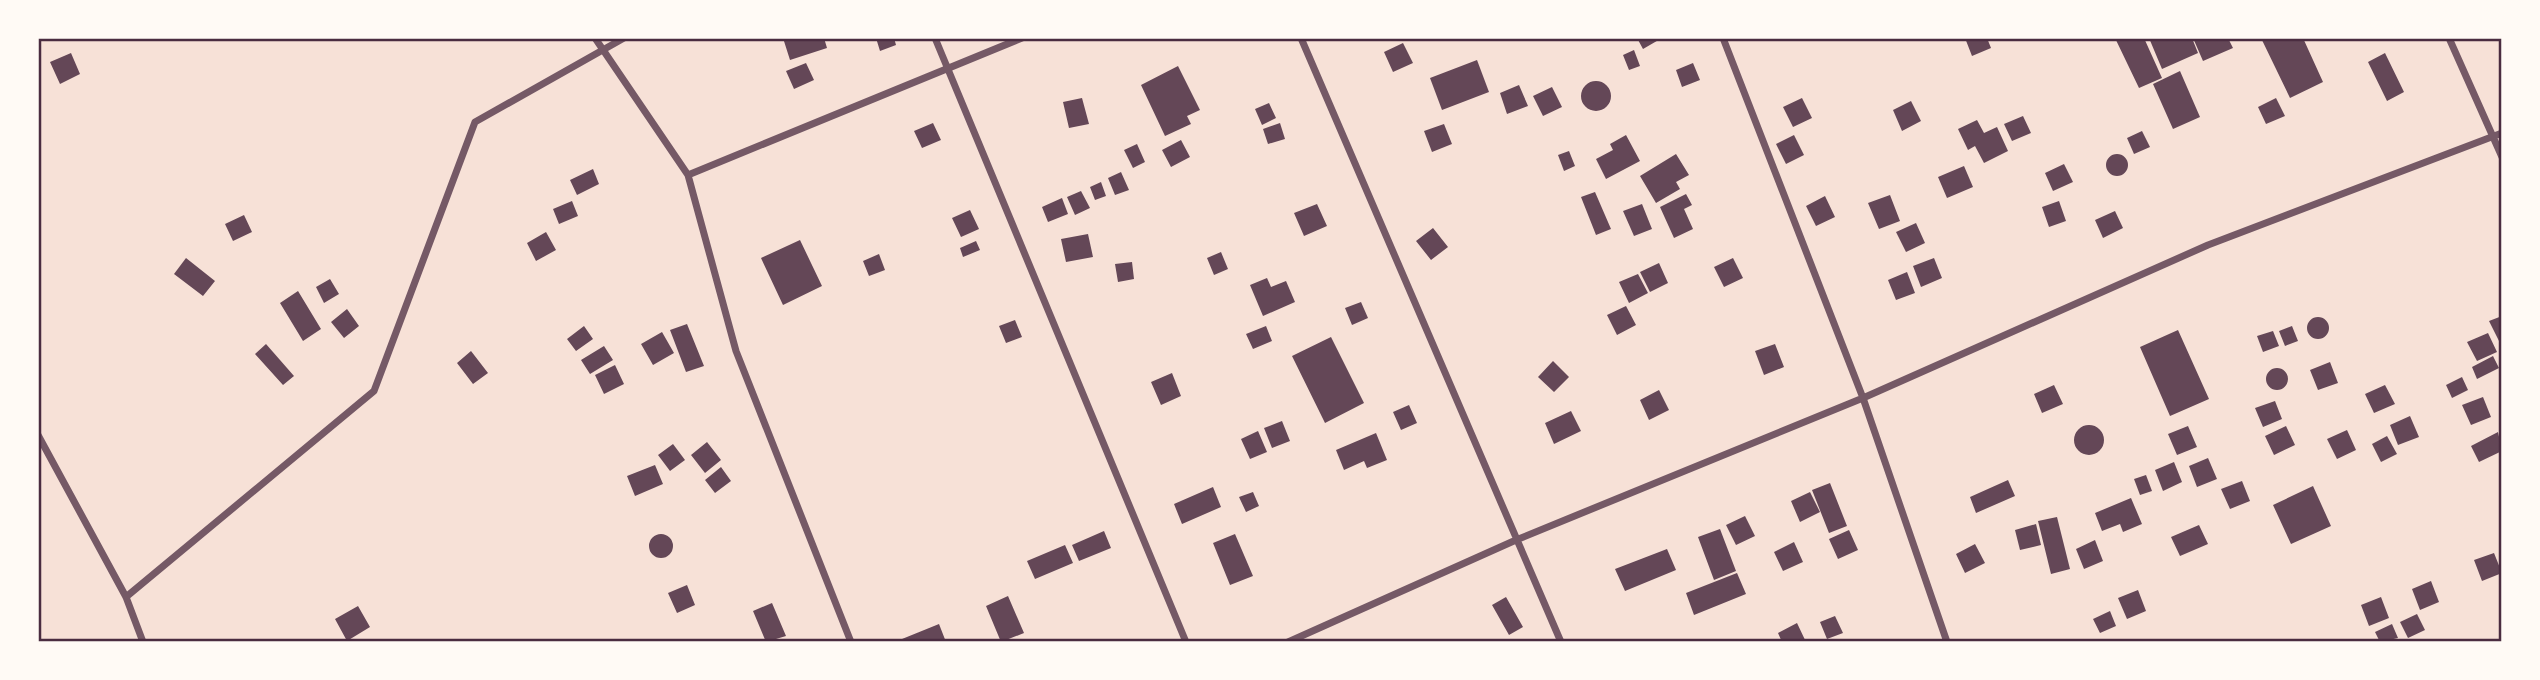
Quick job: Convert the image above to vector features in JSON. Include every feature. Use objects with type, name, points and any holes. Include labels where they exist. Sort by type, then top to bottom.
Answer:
[{"type":"street","points":[[595,38],[688,175],[736,351],[851,642]]},
{"type":"street","points":[[126,597],[374,391],[475,122],[624,38]]},
{"type":"street","points":[[935,38],[950,68],[1186,642]]},
{"type":"street","points":[[688,175],[1022,38]]},
{"type":"street","points":[[1301,38],[1561,642]]},
{"type":"street","points":[[1723,38],[1863,398],[1947,642]]},
{"type":"street","points":[[2449,38],[2501,156]]},
{"type":"street","points":[[1289,642],[1517,540],[1863,398],[2208,245],[2501,133]]},
{"type":"street","points":[[38,435],[126,597],[143,642]]},
{"type":"building","points":[[783,38],[824,38],[827,48],[790,60]]},
{"type":"building","points":[[876,38],[894,38],[896,45],[880,51]]},
{"type":"building","points":[[1637,38],[1662,38],[1643,49]]},
{"type":"building","points":[[1965,38],[1987,38],[1991,48],[1972,56]]},
{"type":"building","points":[[2115,38],[2144,38],[2162,78],[2139,88]]},
{"type":"building","points":[[2149,38],[2192,38],[2198,53],[2162,69]]},
{"type":"building","points":[[2193,38],[2228,38],[2233,48],[2203,61]]},
{"type":"building","points":[[2261,38],[2303,38],[2323,82],[2290,98]]},
{"type":"building","points":[[1403,43],[1413,63],[1393,72],[1384,52]]},
{"type":"building","points":[[1634,50],[1640,66],[1629,70],[1623,55]]},
{"type":"building","points":[[71,53],[80,74],[60,84],[50,62]]},
{"type":"building","points":[[2385,53],[2404,92],[2387,101],[2368,62]]},
{"type":"building","points":[[1477,60],[1489,92],[1442,110],[1430,78]]},
{"type":"building","points":[[806,63],[814,80],[794,89],[786,71]]},
{"type":"building","points":[[1693,63],[1700,80],[1682,87],[1676,70]]},
{"type":"building","points":[[1178,66],[1200,110],[1187,116],[1191,124],[1165,136],[1141,85]]},
{"type":"building","points":[[2180,71],[2200,117],[2173,129],[2153,84]]},
{"type":"building","points":[[1596,81],[1602,82],[1610,90],[1610,102],[1602,110],[1596,111],[1590,110],[1582,102],[1581,96],[1582,90],[1590,82]]},
{"type":"building","points":[[1519,85],[1528,106],[1507,114],[1500,93]]},
{"type":"building","points":[[1552,87],[1562,107],[1543,116],[1533,96]]},
{"type":"building","points":[[1082,98],[1089,124],[1069,128],[1063,102]]},
{"type":"building","points":[[1802,98],[1812,118],[1793,127],[1783,107]]},
{"type":"building","points":[[2276,98],[2285,116],[2266,124],[2258,107]]},
{"type":"building","points":[[1911,101],[1921,121],[1902,131],[1893,110]]},
{"type":"building","points":[[1269,103],[1276,118],[1262,125],[1255,109]]},
{"type":"building","points":[[2023,116],[2031,133],[2012,141],[2004,124]]},
{"type":"building","points":[[1977,120],[1984,133],[1997,127],[2008,151],[1984,163],[1975,146],[1968,150],[1958,129]]},
{"type":"building","points":[[933,123],[941,140],[922,148],[914,131]]},
{"type":"building","points":[[1280,123],[1285,139],[1268,144],[1263,129]]},
{"type":"building","points":[[1444,124],[1452,144],[1432,152],[1424,131]]},
{"type":"building","points":[[2142,131],[2150,147],[2134,154],[2127,138]]},
{"type":"building","points":[[1626,135],[1640,161],[1606,179],[1596,159],[1613,150],[1610,144]]},
{"type":"building","points":[[1794,135],[1804,155],[1786,164],[1776,144]]},
{"type":"building","points":[[1181,140],[1190,157],[1171,167],[1162,150]]},
{"type":"building","points":[[1137,144],[1145,162],[1133,168],[1124,150]]},
{"type":"building","points":[[1569,151],[1575,166],[1564,171],[1558,155]]},
{"type":"building","points":[[1676,154],[1689,175],[1676,182],[1680,189],[1656,203],[1640,176]]},
{"type":"building","points":[[2117,154],[2125,157],[2128,165],[2125,173],[2117,176],[2109,173],[2106,165],[2109,157]]},
{"type":"building","points":[[2064,164],[2073,182],[2053,191],[2045,173]]},
{"type":"building","points":[[1964,166],[1973,187],[1947,198],[1938,177]]},
{"type":"building","points":[[593,169],[599,184],[577,195],[570,180]]},
{"type":"building","points":[[1121,172],[1129,190],[1115,195],[1108,178]]},
{"type":"building","points":[[1101,182],[1106,196],[1095,200],[1090,187]]},
{"type":"building","points":[[1081,191],[1090,208],[1075,215],[1067,197]]},
{"type":"building","points":[[1595,192],[1611,229],[1596,235],[1581,197]]},
{"type":"building","points":[[1686,194],[1692,205],[1684,209],[1693,229],[1674,238],[1660,207]]},
{"type":"building","points":[[1890,195],[1900,221],[1879,229],[1868,203]]},
{"type":"building","points":[[1825,196],[1835,217],[1816,226],[1806,206]]},
{"type":"building","points":[[1062,198],[1068,214],[1048,222],[1042,207]]},
{"type":"building","points":[[572,201],[578,216],[559,224],[553,209]]},
{"type":"building","points":[[2059,201],[2066,221],[2049,227],[2042,207]]},
{"type":"building","points":[[1317,204],[1327,226],[1304,236],[1294,213]]},
{"type":"building","points":[[1642,204],[1652,229],[1634,236],[1623,211]]},
{"type":"building","points":[[970,210],[979,229],[961,237],[952,218]]},
{"type":"building","points":[[2115,211],[2123,228],[2103,238],[2095,220]]},
{"type":"building","points":[[244,215],[252,232],[233,241],[225,224]]},
{"type":"building","points":[[1916,223],[1925,243],[1906,252],[1896,232]]},
{"type":"building","points":[[1433,228],[1448,247],[1431,260],[1416,241]]},
{"type":"building","points":[[546,232],[556,250],[536,261],[527,243]]},
{"type":"building","points":[[1088,234],[1093,257],[1066,262],[1061,239]]},
{"type":"building","points":[[800,240],[822,286],[783,305],[761,258]]},
{"type":"building","points":[[976,241],[980,250],[963,257],[960,248]]},
{"type":"building","points":[[1221,252],[1228,269],[1214,275],[1207,258]]},
{"type":"building","points":[[879,254],[885,270],[869,276],[863,261]]},
{"type":"building","points":[[186,258],[215,281],[203,296],[174,274]]},
{"type":"building","points":[[1733,258],[1743,278],[1724,287],[1714,267]]},
{"type":"building","points":[[1934,258],[1942,278],[1921,287],[1913,266]]},
{"type":"building","points":[[1132,262],[1134,279],[1118,282],[1115,264]]},
{"type":"building","points":[[1659,263],[1668,283],[1650,292],[1640,272]]},
{"type":"building","points":[[1907,272],[1915,293],[1896,300],[1888,280]]},
{"type":"building","points":[[1638,274],[1648,293],[1629,303],[1619,282]]},
{"type":"building","points":[[1267,278],[1271,287],[1286,281],[1295,302],[1263,316],[1250,285]]},
{"type":"building","points":[[330,279],[339,294],[324,303],[316,287]]},
{"type":"building","points":[[298,291],[321,329],[303,341],[280,303]]},
{"type":"building","points":[[1361,302],[1368,318],[1352,325],[1345,308]]},
{"type":"building","points":[[1626,306],[1636,325],[1617,335],[1607,315]]},
{"type":"building","points":[[347,309],[359,326],[344,338],[331,322]]},
{"type":"building","points":[[2502,316],[2502,347],[2489,321]]},
{"type":"building","points":[[2318,317],[2326,320],[2329,328],[2326,336],[2318,339],[2310,336],[2307,328],[2310,320]]},
{"type":"building","points":[[1015,320],[1022,337],[1006,343],[999,326]]},
{"type":"building","points":[[687,324],[704,366],[686,372],[670,330]]},
{"type":"building","points":[[584,326],[593,339],[576,351],[567,339]]},
{"type":"building","points":[[1266,326],[1272,341],[1253,349],[1246,334]]},
{"type":"building","points":[[2292,326],[2298,341],[2285,346],[2279,331]]},
{"type":"building","points":[[2178,330],[2209,399],[2170,416],[2140,347]]},
{"type":"building","points":[[2273,331],[2279,346],[2263,352],[2257,336]]},
{"type":"building","points":[[662,332],[674,353],[653,365],[641,344]]},
{"type":"building","points":[[2488,333],[2497,352],[2477,361],[2467,342]]},
{"type":"building","points":[[1331,337],[1364,403],[1325,423],[1292,356]]},
{"type":"building","points":[[266,344],[294,376],[283,385],[255,354]]},
{"type":"building","points":[[1775,344],[1784,367],[1764,375],[1755,351]]},
{"type":"building","points":[[604,346],[613,360],[590,374],[581,360]]},
{"type":"building","points":[[471,351],[488,373],[473,384],[457,363]]},
{"type":"building","points":[[2493,356],[2499,368],[2477,379],[2472,367]]},
{"type":"building","points":[[1553,361],[1569,377],[1554,392],[1538,377]]},
{"type":"building","points":[[2330,362],[2338,383],[2318,390],[2310,370]]},
{"type":"building","points":[[615,365],[624,384],[604,394],[595,375]]},
{"type":"building","points":[[2277,368],[2285,371],[2288,379],[2285,387],[2277,390],[2269,387],[2266,379],[2269,371]]},
{"type":"building","points":[[1172,373],[1181,396],[1161,405],[1151,382]]},
{"type":"building","points":[[2462,377],[2468,390],[2452,398],[2446,385]]},
{"type":"building","points":[[2054,385],[2063,404],[2042,413],[2034,394]]},
{"type":"building","points":[[2385,385],[2395,404],[2374,413],[2365,394]]},
{"type":"building","points":[[1659,390],[1669,410],[1649,420],[1640,400]]},
{"type":"building","points":[[2483,397],[2491,417],[2471,425],[2462,405]]},
{"type":"building","points":[[2275,401],[2282,419],[2263,427],[2255,408]]},
{"type":"building","points":[[1409,405],[1417,423],[1401,430],[1393,412]]},
{"type":"building","points":[[1571,411],[1581,431],[1554,444],[1545,423]]},
{"type":"building","points":[[2410,416],[2419,437],[2398,445],[2390,425]]},
{"type":"building","points":[[1282,421],[1290,441],[1272,448],[1264,428]]},
{"type":"building","points":[[2089,425],[2100,429],[2104,440],[2100,451],[2089,455],[2078,451],[2074,440],[2078,429]]},
{"type":"building","points":[[2188,426],[2197,447],[2177,455],[2168,434]]},
{"type":"building","points":[[2286,426],[2295,445],[2274,455],[2265,436]]},
{"type":"building","points":[[2347,430],[2356,450],[2337,459],[2327,439]]},
{"type":"building","points":[[1258,431],[1267,452],[1250,459],[1241,439]]},
{"type":"building","points":[[2498,432],[2502,451],[2479,462],[2471,446]]},
{"type":"building","points":[[1376,433],[1387,460],[1367,468],[1364,461],[1344,470],[1336,450]]},
{"type":"building","points":[[2387,436],[2397,454],[2381,462],[2372,444]]},
{"type":"building","points":[[707,442],[721,460],[705,473],[691,455]]},
{"type":"building","points":[[673,444],[685,460],[670,471],[658,455]]},
{"type":"building","points":[[2208,458],[2217,479],[2197,487],[2189,466]]},
{"type":"building","points":[[2174,462],[2182,482],[2163,491],[2155,470]]},
{"type":"building","points":[[655,465],[663,484],[635,496],[627,476]]},
{"type":"building","points":[[721,467],[731,481],[715,493],[705,480]]},
{"type":"building","points":[[2146,475],[2152,491],[2140,495],[2134,479]]},
{"type":"building","points":[[2008,480],[2015,496],[1976,513],[1970,497]]},
{"type":"building","points":[[2242,481],[2250,501],[2230,509],[2221,489]]},
{"type":"building","points":[[1830,483],[1847,526],[1829,533],[1812,490]]},
{"type":"building","points":[[2313,486],[2331,526],[2291,544],[2273,505]]},
{"type":"building","points":[[1213,487],[1221,507],[1182,524],[1174,504]]},
{"type":"building","points":[[1253,492],[1259,506],[1246,512],[1239,497]]},
{"type":"building","points":[[1810,492],[1820,512],[1800,522],[1791,501]]},
{"type":"building","points":[[2131,498],[2142,524],[2123,532],[2120,524],[2102,531],[2095,513]]},
{"type":"building","points":[[1745,516],[1755,536],[1736,545],[1726,525]]},
{"type":"building","points":[[2057,517],[2070,569],[2051,574],[2038,521]]},
{"type":"building","points":[[2036,524],[2041,545],[2020,550],[2015,530]]},
{"type":"building","points":[[2199,525],[2208,544],[2180,556],[2171,537]]},
{"type":"building","points":[[1720,529],[1736,571],[1714,580],[1698,537]]},
{"type":"building","points":[[1849,530],[1858,550],[1838,559],[1829,539]]},
{"type":"building","points":[[1104,531],[1111,548],[1079,561],[1072,545]]},
{"type":"building","points":[[661,534],[669,538],[673,546],[669,554],[661,558],[653,554],[649,546],[653,538]]},
{"type":"building","points":[[1235,534],[1253,576],[1230,585],[1213,543]]},
{"type":"building","points":[[2095,540],[2103,561],[2084,569],[2076,549]]},
{"type":"building","points":[[1794,542],[1803,562],[1783,571],[1774,552]]},
{"type":"building","points":[[1975,544],[1985,563],[1965,573],[1956,554]]},
{"type":"building","points":[[1065,545],[1073,563],[1035,579],[1027,561]]},
{"type":"building","points":[[1667,549],[1676,570],[1625,591],[1615,569]]},
{"type":"building","points":[[2494,553],[2502,573],[2482,581],[2474,560]]},
{"type":"building","points":[[1737,573],[1746,594],[1694,615],[1686,593]]},
{"type":"building","points":[[2431,581],[2439,602],[2420,610],[2412,589]]},
{"type":"building","points":[[687,585],[695,605],[677,613],[668,593]]},
{"type":"building","points":[[2138,590],[2146,611],[2127,619],[2118,598]]},
{"type":"building","points":[[1008,596],[1024,633],[1001,642],[986,606]]},
{"type":"building","points":[[1506,597],[1523,627],[1509,635],[1492,605]]},
{"type":"building","points":[[2381,597],[2389,618],[2369,626],[2361,605]]},
{"type":"building","points":[[772,603],[786,636],[766,642],[753,611]]},
{"type":"building","points":[[358,606],[370,627],[347,641],[335,619]]},
{"type":"building","points":[[2110,611],[2116,626],[2100,633],[2093,619]]},
{"type":"building","points":[[2417,614],[2425,630],[2408,638],[2400,622]]},
{"type":"building","points":[[1835,616],[1843,633],[1827,639],[1820,622]]},
{"type":"building","points":[[1797,623],[1806,642],[1782,642],[1778,633]]},
{"type":"building","points":[[939,624],[946,642],[903,642],[902,639]]},
{"type":"building","points":[[2392,624],[2398,638],[2380,642],[2375,632]]}]
